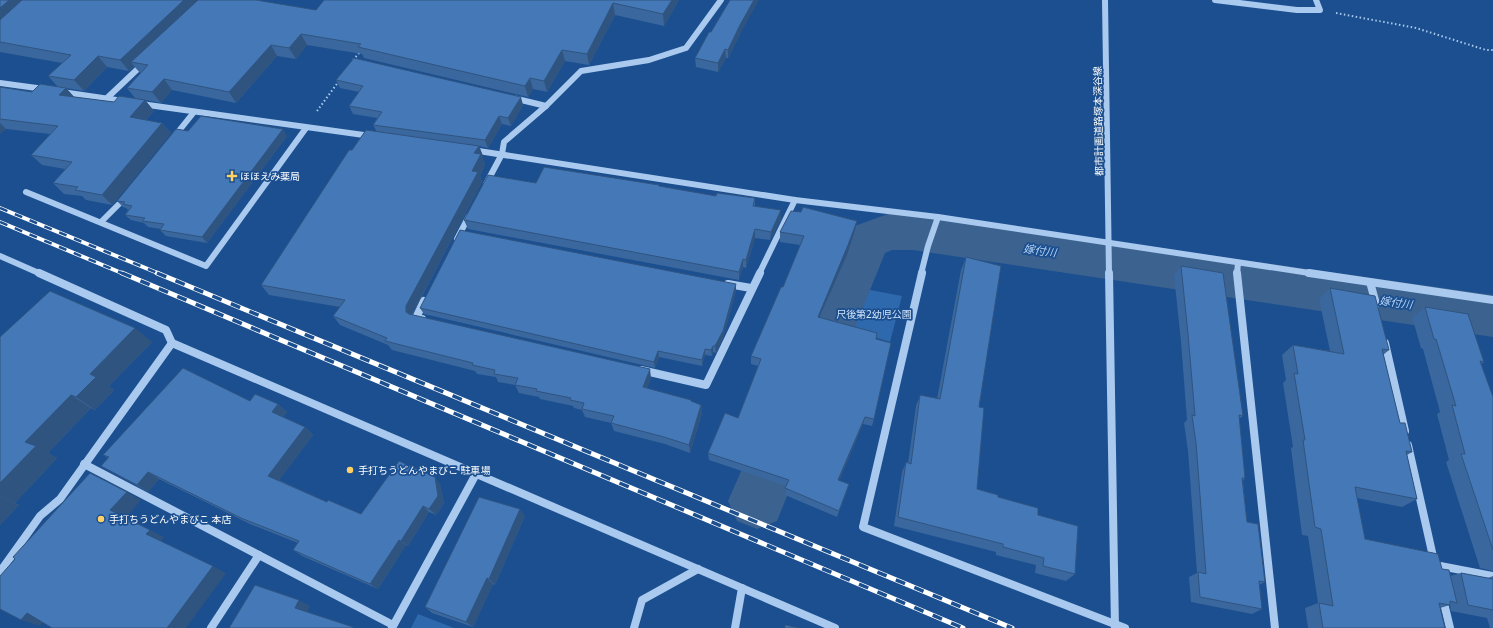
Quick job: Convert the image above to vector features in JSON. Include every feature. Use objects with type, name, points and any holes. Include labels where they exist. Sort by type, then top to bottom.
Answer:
[{"type":"street","points":[[481,193],[502,154],[504,142],[546,106],[581,72],[648,60],[686,48],[721,0]]},
{"type":"street","name":"都市計画道路塚本深谷線","points":[[1105,0],[1115,626]]},
{"type":"street","points":[[1215,0],[1297,10],[1320,10],[1316,0]]},
{"type":"street","points":[[106,99],[146,61]]},
{"type":"street","points":[[0,83],[128,102]]},
{"type":"street","points":[[507,97],[546,106]]},
{"type":"street","points":[[136,103],[376,137]]},
{"type":"street","points":[[170,142],[194,112]]},
{"type":"street","points":[[26,192],[206,266],[306,128]]},
{"type":"street","points":[[463,149],[794,200],[938,217],[1493,300]]},
{"type":"street","points":[[101,222],[117,207],[131,189]]},
{"type":"street","points":[[637,369],[706,384],[794,200]]},
{"type":"street","points":[[453,246],[464,233],[474,206]]},
{"type":"street","points":[[938,217],[928,246],[863,527],[1115,626],[1125,628]]},
{"type":"street","points":[[0,256],[166,330],[172,343],[835,628]]},
{"type":"street","points":[[1238,263],[1237,271],[1275,628]]},
{"type":"street","points":[[721,282],[752,288]]},
{"type":"street","points":[[1370,282],[1377,309]]},
{"type":"street","points":[[429,292],[416,318],[431,321]]},
{"type":"street","points":[[1382,332],[1436,568],[1493,576]]},
{"type":"street","points":[[0,572],[40,516],[60,499],[172,343]]},
{"type":"street","points":[[84,464],[393,626],[476,474]]},
{"type":"street","points":[[211,628],[259,555]]},
{"type":"street","points":[[634,628],[642,600],[698,569]]},
{"type":"street","points":[[735,628],[742,588]]},
{"type":"street","points":[[1442,593],[1450,628]]},
{"type":"path","points":[[1320,10],[1416,28],[1486,50],[1493,50]]},
{"type":"path","points":[[353,60],[363,50]]},
{"type":"path","points":[[306,128],[340,79]]},
{"type":"green space","name":"尺後第2幼児公園","points":[[860,288],[902,296],[890,342],[845,328]]},
{"type":"green space","points":[[418,614],[454,628],[411,628]]},
{"type":"building","points":[[0,0],[9,0],[0,8]]},
{"type":"building","points":[[22,0],[184,0],[120,60],[98,56],[74,80],[48,76],[71,55],[0,42],[0,20]]},
{"type":"building","points":[[198,0],[256,0],[316,10],[324,0],[672,0],[663,14],[613,3],[587,54],[562,50],[544,81],[530,78],[525,86],[358,47],[361,44],[301,34],[289,48],[271,45],[229,92],[164,79],[152,92],[127,88],[148,65],[131,62]]},
{"type":"building","points":[[730,0],[754,0],[728,50],[725,49],[718,63],[695,58],[709,32],[711,32]]},
{"type":"building","points":[[354,58],[521,97],[508,118],[499,116],[485,140],[373,125],[382,112],[349,106],[363,86],[336,80]]},
{"type":"building","points":[[40,84],[66,88],[59,95],[114,102],[119,96],[145,100],[130,117],[162,123],[102,195],[75,190],[78,187],[53,183],[72,162],[31,155],[58,126],[0,119],[0,87],[32,92]]},
{"type":"building","points":[[201,116],[283,129],[202,237],[160,230],[164,224],[142,221],[145,218],[125,215],[132,206],[123,204],[125,202],[117,201],[176,129],[188,131]]},
{"type":"building","points":[[366,130],[479,146],[474,153],[481,154],[472,171],[478,172],[406,306],[406,312],[409,314],[650,369],[643,387],[691,400],[701,405],[689,445],[611,423],[614,416],[582,409],[584,403],[570,400],[571,398],[515,385],[518,378],[494,374],[495,370],[385,341],[387,338],[333,316],[345,300],[261,285],[349,150],[352,150]]},
{"type":"building","points":[[544,167],[659,185],[716,196],[717,193],[755,198],[753,206],[781,210],[771,232],[755,229],[746,260],[743,259],[739,272],[464,220],[488,175],[536,183]]},
{"type":"building","points":[[803,207],[857,221],[818,317],[877,333],[876,339],[891,343],[874,419],[865,417],[838,480],[849,484],[839,511],[785,488],[789,480],[708,453],[725,413],[738,418],[761,359],[751,356],[781,287],[783,287],[804,236],[780,232],[791,211],[801,212]]},
{"type":"building","points":[[460,230],[736,284],[723,331],[715,346],[713,346],[711,350],[705,349],[702,360],[658,351],[654,362],[420,308]]},
{"type":"building","points":[[966,257],[1001,266],[979,407],[984,408],[977,489],[998,495],[998,497],[1038,508],[1038,515],[1078,526],[1075,574],[1043,566],[1044,558],[1003,547],[1003,544],[898,517],[906,462],[911,464],[920,395],[940,399]]},
{"type":"building","points":[[1181,266],[1223,273],[1243,416],[1239,415],[1245,478],[1242,478],[1247,522],[1258,524],[1265,582],[1259,581],[1262,609],[1200,597],[1198,572],[1206,574],[1196,443],[1192,415],[1195,416]]},
{"type":"building","points":[[1330,288],[1375,296],[1389,350],[1382,349],[1400,423],[1405,423],[1412,452],[1406,451],[1417,499],[1355,487],[1365,539],[1438,554],[1442,569],[1449,570],[1457,603],[1450,601],[1450,605],[1439,603],[1445,628],[1323,628],[1319,603],[1333,606],[1321,529],[1315,527],[1303,440],[1305,440],[1294,373],[1298,374],[1293,345],[1344,354]]},
{"type":"building","points":[[50,291],[135,328],[90,374],[96,377],[76,397],[71,395],[25,442],[36,446],[0,483],[0,337]]},
{"type":"building","points":[[1425,307],[1468,314],[1484,362],[1480,361],[1493,397],[1493,550],[1461,454],[1465,454],[1452,405],[1456,406]]},
{"type":"building","points":[[183,368],[250,401],[255,394],[278,404],[272,412],[305,427],[268,476],[327,502],[328,500],[361,514],[399,461],[435,477],[438,496],[429,509],[423,506],[401,541],[399,540],[370,584],[293,550],[299,541],[241,518],[148,472],[137,485],[101,466],[109,457],[103,455]]},
{"type":"building","points":[[90,473],[127,492],[110,510],[150,530],[146,534],[213,566],[167,628],[52,628],[27,613],[21,620],[0,609],[0,576],[15,559],[13,557]]},
{"type":"building","points":[[479,497],[520,509],[489,579],[487,578],[466,622],[425,607]]},
{"type":"building","points":[[1461,573],[1493,579],[1493,610],[1468,605]]},
{"type":"building","points":[[255,585],[299,600],[295,608],[353,628],[229,628]]},
{"type":"building","points":[[785,625],[799,628],[785,628]]},
{"type":"waterway","name":"嫁付川","points":[[757,501],[866,241],[888,232],[913,232],[1493,316]]},
{"type":"railway","points":[[0,208],[160,274]]},
{"type":"railway","points":[[0,222],[124,274]]},
{"type":"railway","points":[[122,273],[963,628]]},
{"type":"railway","points":[[157,273],[1012,628]]},
{"type":"place","name":"ほほえみ薬局","points":[[232,176]]},
{"type":"place","name":"手打ちうどんやまびこ 駐車場","points":[[350,470]]},
{"type":"place","name":"手打ちうどんやまびこ 本店","points":[[101,519]]}]
